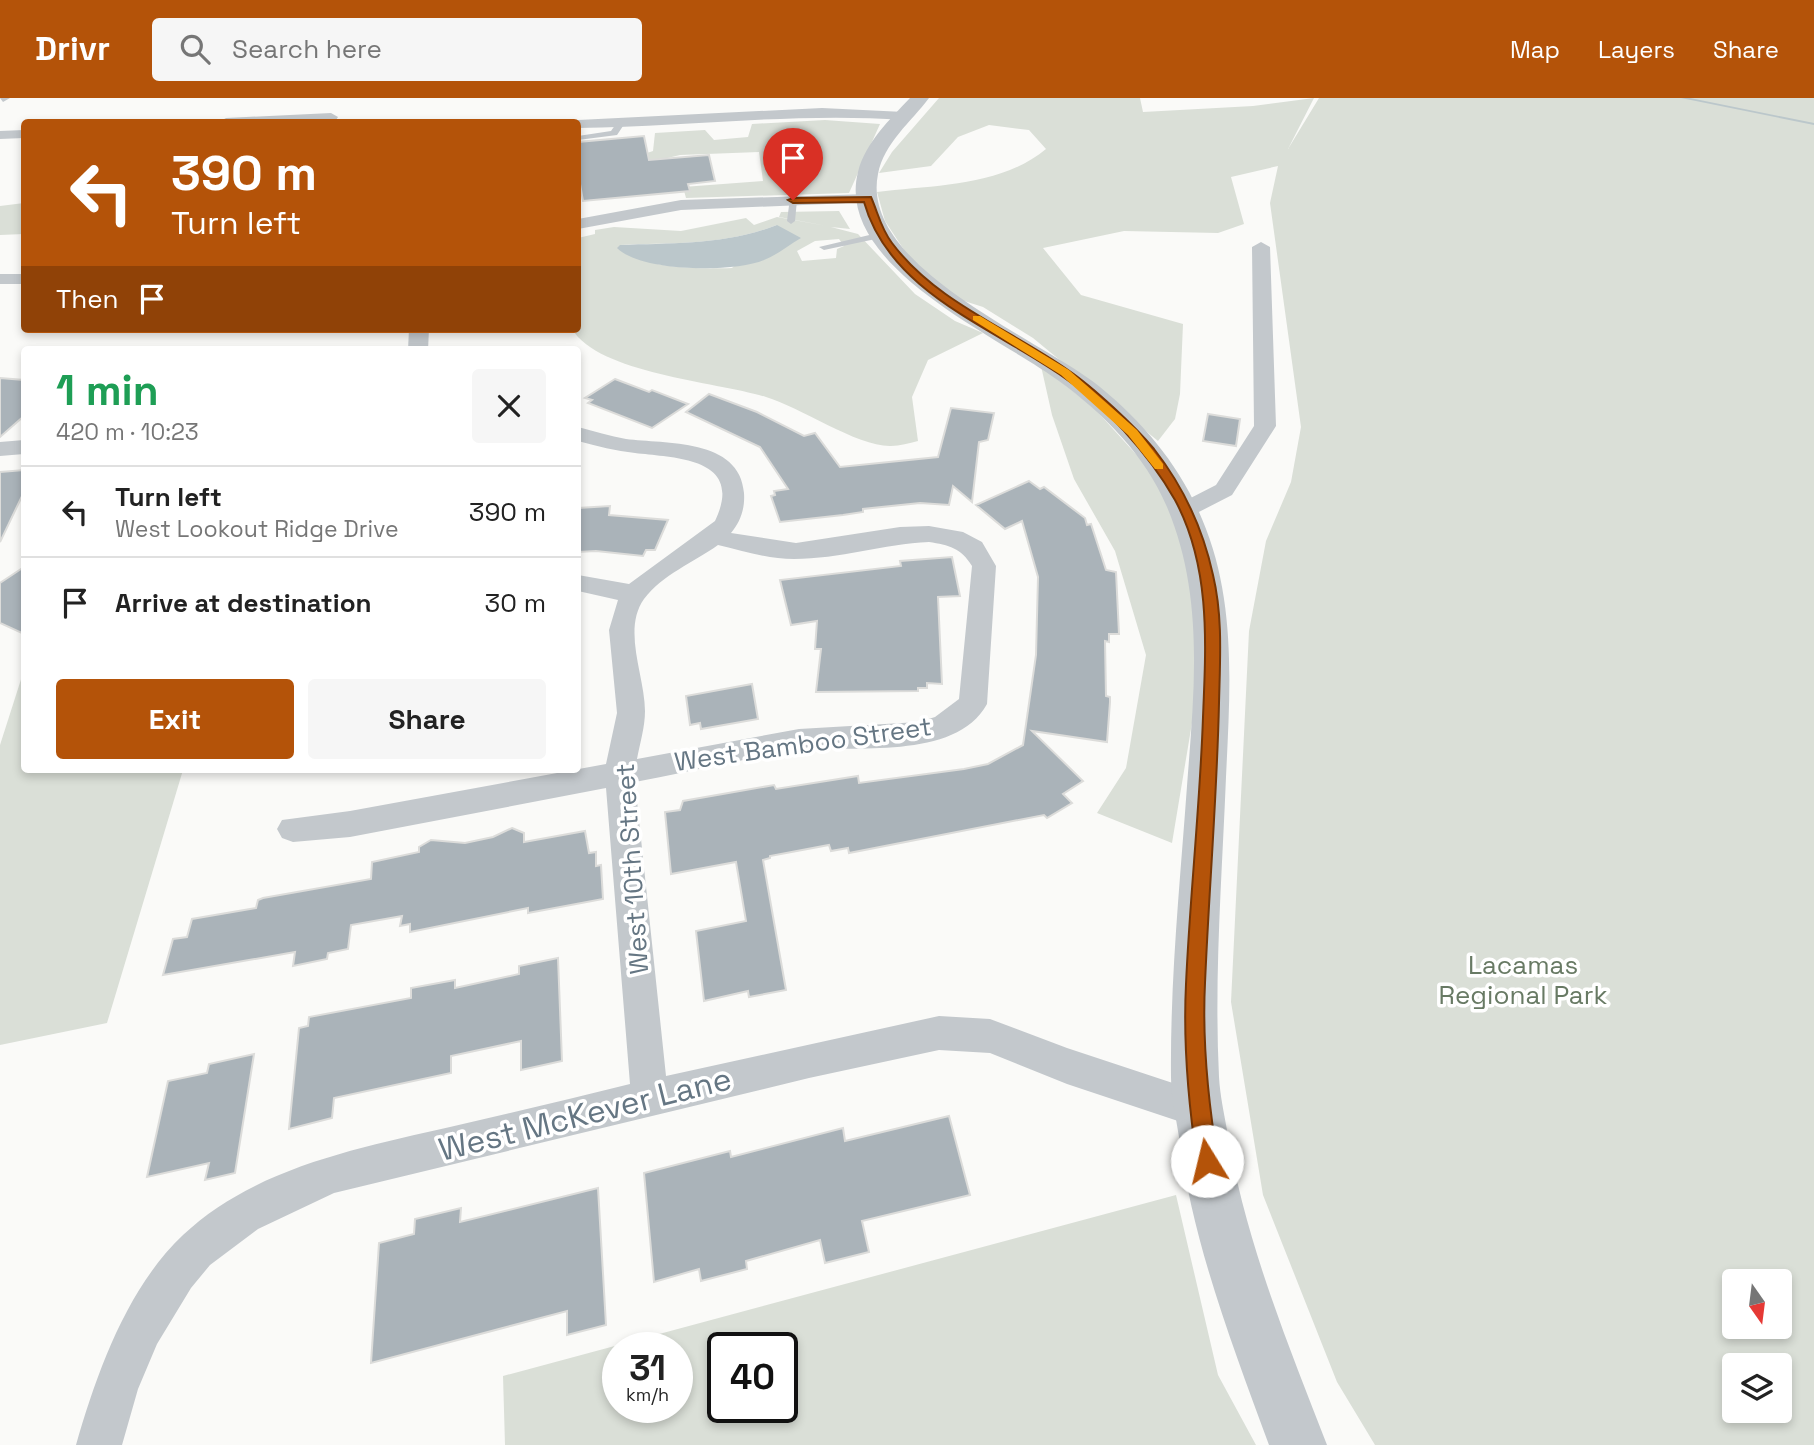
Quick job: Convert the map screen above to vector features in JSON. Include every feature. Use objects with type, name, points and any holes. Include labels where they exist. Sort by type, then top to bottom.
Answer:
[{"type":"street","points":[[327,98],[334,119]]},
{"type":"street","points":[[581,124],[912,107]]},
{"type":"street","points":[[912,107],[875,156],[868,173],[868,199],[882,235],[917,277],[948,301],[1065,372],[1149,450],[1185,510],[1207,577],[1213,625],[1210,763],[1195,986],[1195,1081],[1211,1187],[1248,1313],[1298,1445]]},
{"type":"street","points":[[0,135],[21,134]]},
{"type":"street","points":[[581,223],[681,205],[868,199]]},
{"type":"street","points":[[704,222],[793,200]]},
{"type":"street","points":[[581,223],[632,220],[673,224]]},
{"type":"street","points":[[1185,510],[1224,490],[1265,426],[1261,247]]},
{"type":"street","points":[[0,279],[21,279]]},
{"type":"street","points":[[581,435],[624,445],[690,453],[718,464],[732,481],[733,501],[717,537],[661,569],[633,594],[581,584]]},
{"type":"street","points":[[0,449],[21,447]]},
{"type":"street","name":"West Bamboo Street","points":[[293,828],[350,824],[799,740],[892,737],[945,725],[972,704],[984,566],[982,556],[963,541],[924,533],[794,551],[717,537]]},
{"type":"street","name":"West 10th Street","points":[[633,594],[623,618],[631,714],[620,772],[650,1098]]},
{"type":"street","name":"West McKever Lane","points":[[100,1445],[136,1339],[166,1286],[216,1233],[274,1199],[332,1174],[939,1033],[990,1036],[1067,1066],[1199,1109]]},
{"type":"lane","points":[[581,138],[614,133],[621,123]]},
{"type":"lane","points":[[790,221],[793,200]]},
{"type":"lane","points":[[824,247],[882,235]]},
{"type":"green space","name":"Lacamas Regional Park","points":[[939,98],[1140,98],[1143,112],[1253,106],[1314,98],[1288,149],[1319,98],[1814,98],[1814,1445],[1375,1445],[1337,1382],[1263,1195],[1231,1002],[1249,631],[1266,541],[1291,482],[1301,427],[1270,203],[1278,166],[1231,177],[1244,224],[1218,233],[1124,231],[1043,248],[1081,295],[1183,324],[1180,394],[1175,419],[1158,441],[1033,338],[983,307],[958,299],[910,259],[885,221],[877,192],[966,182],[1008,171],[1046,149],[1029,130],[989,125],[958,137],[931,166],[879,173],[892,152]]},
{"type":"green space","points":[[825,120],[880,124],[849,193],[686,198],[683,187],[763,181],[759,152],[680,155],[581,179],[581,162],[632,158],[653,151],[655,133],[705,130],[714,140],[748,137],[752,124]]},
{"type":"green space","points":[[21,203],[21,234],[0,235],[0,206]]},
{"type":"green space","points":[[839,211],[850,229],[831,227],[858,234],[915,294],[955,321],[983,333],[928,360],[912,397],[918,441],[894,446],[862,440],[766,397],[633,366],[586,344],[576,333],[581,333],[581,237],[595,234],[595,230],[614,227],[681,231],[746,218],[754,225],[777,217],[827,226],[779,217],[781,212]],"holes":[[[777,225],[732,268],[688,268],[656,264],[629,253],[620,245],[719,240]],[[839,239],[844,246],[837,249],[836,258],[802,261],[797,251],[815,241]]]},
{"type":"green space","points":[[1041,366],[1094,408],[1153,473],[1190,555],[1198,687],[1172,843],[1097,813],[1126,768],[1146,655],[1115,551],[1074,479],[1052,415]]},
{"type":"green space","points":[[21,679],[21,773],[182,773],[107,1023],[0,1045],[0,745]]},
{"type":"green space","points":[[1176,1195],[1218,1375],[1256,1445],[505,1445],[503,1376],[602,1349],[602,1423],[693,1423],[693,1332],[667,1332]]},
{"type":"shaded area","points":[[777,225],[801,238],[764,260],[731,267],[666,266],[629,256],[617,248],[620,245],[719,240]]},
{"type":"building","points":[[644,136],[649,160],[709,155],[715,181],[688,184],[690,191],[583,201],[581,142]]},
{"type":"building","points":[[0,378],[21,380],[21,419],[0,437]]},
{"type":"building","points":[[615,379],[688,404],[652,428],[588,403],[592,400],[585,398]]},
{"type":"building","points":[[709,394],[757,412],[804,436],[815,433],[840,467],[938,457],[951,408],[994,413],[988,440],[979,442],[972,502],[953,486],[949,505],[920,503],[780,522],[771,496],[775,495],[774,491],[788,489],[760,447],[686,412]]},
{"type":"building","points":[[1208,414],[1240,419],[1236,446],[1203,441]]},
{"type":"building","points":[[21,470],[21,498],[0,542],[0,472]]},
{"type":"building","points":[[1029,481],[1040,489],[1044,487],[1085,518],[1087,525],[1091,524],[1106,570],[1116,572],[1119,634],[1109,634],[1109,642],[1105,641],[1106,696],[1110,697],[1107,742],[1032,731],[1083,781],[1063,794],[1072,803],[1047,818],[1044,815],[849,853],[848,848],[831,851],[829,845],[770,856],[763,860],[786,990],[749,997],[748,991],[704,1001],[696,931],[746,921],[736,862],[671,874],[665,812],[680,810],[683,801],[774,785],[776,789],[858,776],[859,783],[964,769],[988,764],[1023,745],[1036,655],[1038,577],[1022,521],[1005,529],[976,505]]},
{"type":"building","points":[[610,506],[609,515],[668,520],[655,550],[646,550],[643,556],[581,552],[581,508]]},
{"type":"building","points":[[952,557],[960,596],[938,597],[942,684],[927,683],[927,688],[918,688],[918,691],[816,692],[821,649],[815,649],[817,621],[791,625],[780,580],[901,566],[900,561]]},
{"type":"building","points":[[21,569],[21,633],[0,623],[0,583]]},
{"type":"building","points":[[752,684],[758,719],[701,729],[700,723],[690,725],[686,696]]},
{"type":"building","points":[[512,828],[524,833],[524,842],[585,831],[589,853],[596,852],[596,866],[601,865],[603,899],[528,913],[528,908],[410,932],[410,924],[400,926],[402,916],[351,925],[348,949],[328,953],[327,959],[293,966],[295,952],[163,975],[173,939],[187,937],[192,919],[256,908],[258,900],[263,898],[371,879],[372,862],[419,852],[419,847],[431,840],[465,843],[493,837]]},
{"type":"building","points":[[558,958],[562,1061],[521,1070],[521,1041],[451,1056],[451,1073],[334,1098],[332,1118],[289,1129],[299,1028],[308,1026],[309,1017],[411,998],[411,988],[455,980],[455,988],[519,974],[519,966]]},
{"type":"building","points":[[254,1054],[235,1173],[205,1180],[209,1163],[147,1177],[168,1081],[207,1073],[209,1064]]},
{"type":"building","points":[[949,1116],[970,1195],[862,1221],[869,1252],[825,1263],[820,1240],[746,1261],[747,1269],[701,1281],[699,1269],[654,1282],[644,1173],[730,1151],[731,1157],[843,1128],[845,1141]]},
{"type":"building","points":[[598,1188],[606,1325],[567,1335],[567,1311],[371,1363],[379,1243],[414,1234],[415,1219],[461,1208],[460,1222]]},
{"type":"waterway","points":[[1683,98],[1814,124]]},
{"type":"slow traffic","points":[[977,318],[1065,372],[1133,433],[1159,466]]},
{"type":"route","points":[[793,200],[868,199],[874,221],[887,243],[917,277],[948,301],[1065,372],[1084,388],[1149,450],[1181,501],[1196,536],[1207,577],[1213,625],[1210,763],[1195,986],[1195,1081],[1207,1161]]}]
